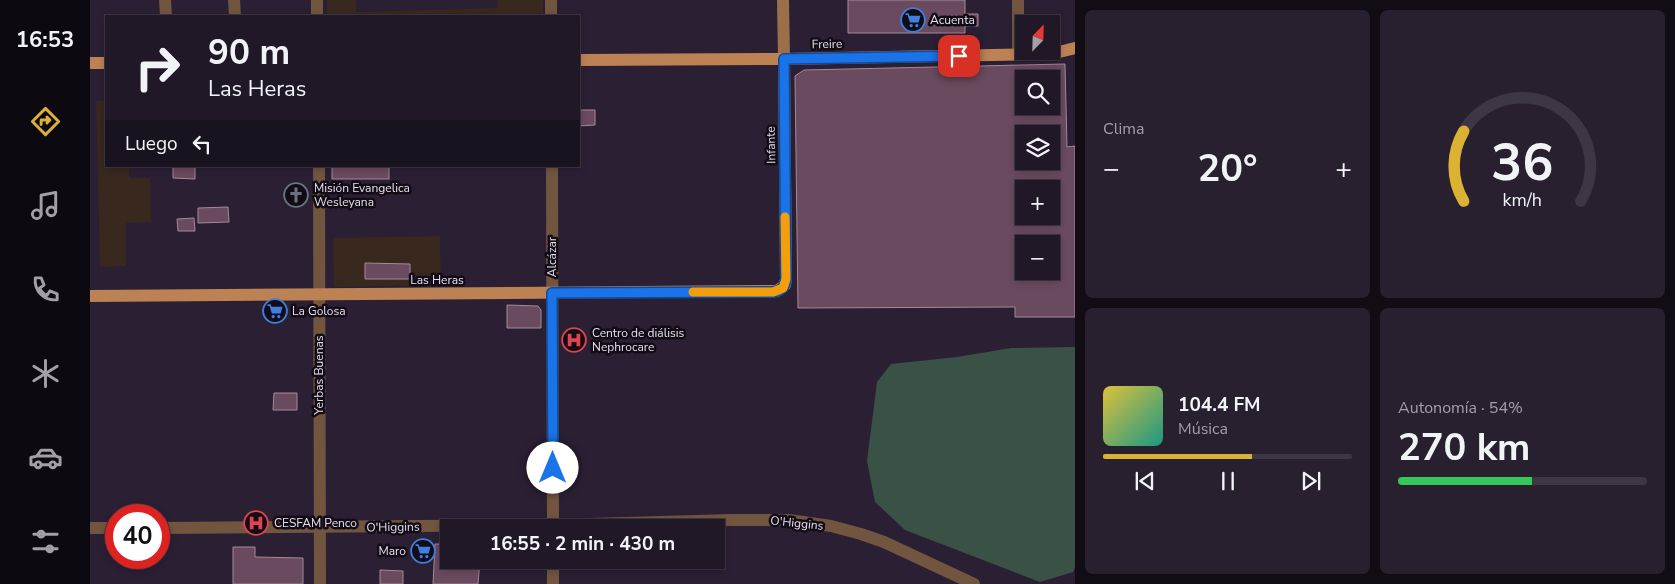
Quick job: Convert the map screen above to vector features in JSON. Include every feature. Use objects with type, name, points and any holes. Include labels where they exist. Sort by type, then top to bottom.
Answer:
[{"type":"main road","name":"Infante","points":[[783,0],[786,279],[783,288]]},
{"type":"main road","name":"Freire","points":[[1060,52],[1075,48]]},
{"type":"main road","name":"Freire","points":[[580,60],[784,59],[1015,54]]},
{"type":"main road","points":[[90,63],[105,63]]},
{"type":"main road","name":"Las Heras","points":[[90,296],[773,292],[783,288]]},
{"type":"street","points":[[165,0],[166,15]]},
{"type":"street","points":[[234,0],[235,15]]},
{"type":"street","points":[[317,0],[317,15]]},
{"type":"street","points":[[551,0],[551,15]]},
{"type":"street","points":[[1018,0],[1018,15]]},
{"type":"street","name":"Yerbas Buenas","points":[[319,167],[320,584]]},
{"type":"street","name":"Alcázar","points":[[552,167],[553,519]]},
{"type":"street","name":"O'Higgins","points":[[725,520],[810,522],[846,530],[876,539],[974,584]]},
{"type":"street","name":"O'Higgins","points":[[170,528],[440,527]]},
{"type":"street","points":[[90,528],[105,528]]},
{"type":"street","points":[[553,569],[553,584]]},
{"type":"shaded area","points":[[327,0],[356,0],[356,12],[497,8],[498,0],[543,0],[543,15],[327,15]]},
{"type":"shaded area","points":[[96,101],[105,101],[105,167],[129,167],[129,178],[150,178],[151,222],[126,223],[126,266],[100,267]]},
{"type":"shaded area","points":[[440,236],[441,285],[334,287],[333,238]]},
{"type":"green space","points":[[1075,347],[1075,567],[1073,572],[1040,582],[905,530],[875,502],[867,461],[877,382],[891,364],[957,357],[1011,348]]},
{"type":"building","name":"Acuenta","points":[[848,0],[965,0],[965,14],[978,14],[978,26],[965,26],[965,33],[848,33]]},
{"type":"building","points":[[1065,64],[1067,147],[1075,146],[1075,317],[1015,317],[1015,307],[798,308],[795,76],[804,70]]},
{"type":"building","points":[[580,110],[595,110],[595,125],[580,126]]},
{"type":"building","points":[[173,167],[195,167],[195,179],[173,178]]},
{"type":"building","points":[[332,167],[389,167],[389,179],[332,179]]},
{"type":"building","points":[[228,207],[229,222],[198,223],[198,208]]},
{"type":"building","points":[[194,218],[195,231],[178,231],[177,219]]},
{"type":"building","points":[[365,263],[410,264],[410,279],[365,279]]},
{"type":"building","name":"La Golosa","points":[[267,304],[282,304],[283,318],[268,319]]},
{"type":"building","points":[[507,305],[538,306],[541,310],[541,328],[507,328]]},
{"type":"building","points":[[274,393],[297,393],[297,410],[273,410]]},
{"type":"building","points":[[435,544],[440,544],[440,569],[479,569],[478,584],[433,584]]},
{"type":"building","points":[[233,547],[255,547],[255,557],[303,558],[303,584],[233,584]]},
{"type":"building","points":[[380,570],[403,571],[403,584],[380,584]]},
{"type":"slow traffic","points":[[693,292],[777,292],[783,288],[786,279],[785,217]]},
{"type":"place","name":"Acuenta","points":[[913,20]]},
{"type":"place","name":"Misión Evangelica Wesleyana","points":[[296,195]]},
{"type":"place","name":"La Golosa","points":[[275,311]]},
{"type":"place","name":"Centro de diálisis Nephrocare","points":[[574,340]]},
{"type":"place","name":"CESFAM Penco","points":[[256,523]]},
{"type":"place","name":"Maro","points":[[423,551]]},
{"type":"route","points":[[553,468],[552,293],[777,292],[785,285],[786,279],[784,59],[959,56]]}]
